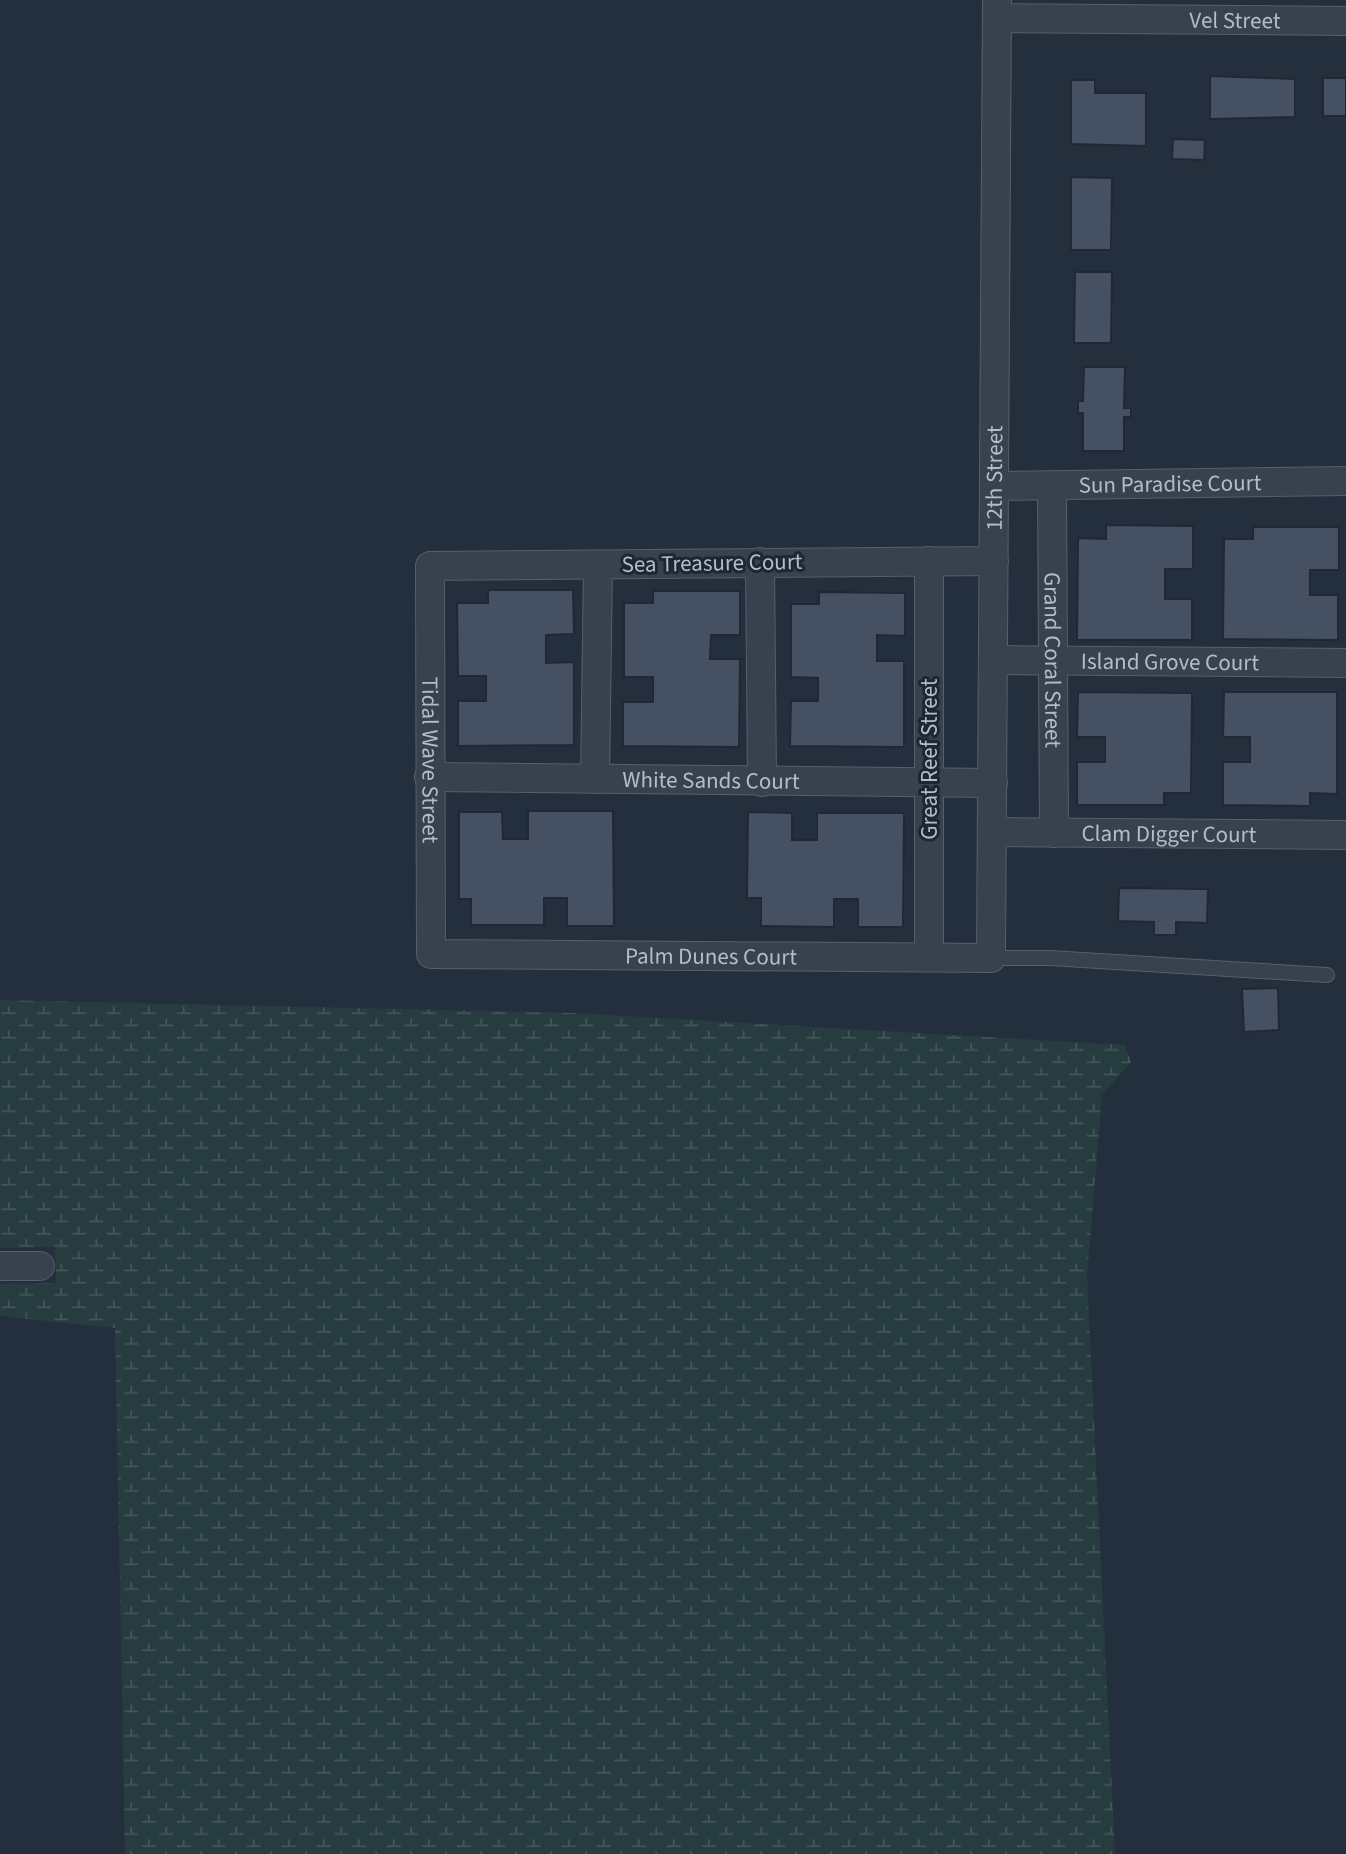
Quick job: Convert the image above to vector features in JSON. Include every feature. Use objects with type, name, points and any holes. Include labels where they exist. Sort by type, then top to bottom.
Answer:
[{"type":"street","name":"Vel Street","points":[[997,9],[1346,21]]},
{"type":"street","name":"12th Street","points":[[991,958],[997,9]]},
{"type":"street","name":"Sun Paradise Court","points":[[995,486],[1346,481]]},
{"type":"street","name":"Grand Coral Street","points":[[1052,487],[1054,833]]},
{"type":"street","name":"Great Reef Street","points":[[929,561],[929,957]]},
{"type":"street","name":"Sea Treasure Court","points":[[430,566],[994,561]]},
{"type":"street","points":[[760,562],[762,782]]},
{"type":"street","points":[[595,779],[598,565]]},
{"type":"street","name":"Tidal Wave Street","points":[[430,566],[431,954]]},
{"type":"street","name":"Island Grove Court","points":[[993,660],[1346,663]]},
{"type":"street","name":"White Sands Court","points":[[429,777],[928,785],[992,783]]},
{"type":"street","name":"Clam Digger Court","points":[[992,832],[1346,835]]},
{"type":"street","name":"Palm Dunes Court","points":[[431,954],[991,958]]},
{"type":"street","points":[[0,1266],[40,1266]]},
{"type":"lane","points":[[991,958],[1327,975]]},
{"type":"green space","points":[[0,1000],[574,1013],[1125,1045],[1131,1062],[1102,1095],[1087,1276],[1115,1854],[125,1854],[115,1328],[0,1316],[0,1284],[56,1283],[55,1247],[0,1248]]},
{"type":"building","points":[[1210,76],[1295,79],[1295,117],[1210,119]]},
{"type":"building","points":[[1323,78],[1346,78],[1346,116],[1323,116]]},
{"type":"building","points":[[1071,80],[1095,80],[1095,93],[1146,93],[1146,146],[1071,144]]},
{"type":"building","points":[[1173,139],[1205,140],[1204,160],[1172,159]]},
{"type":"building","points":[[1071,177],[1112,178],[1111,250],[1071,250]]},
{"type":"building","points":[[1075,272],[1112,272],[1111,343],[1074,343]]},
{"type":"building","points":[[1084,367],[1125,367],[1124,408],[1131,408],[1131,417],[1124,417],[1124,451],[1083,451],[1083,413],[1078,413],[1078,401],[1083,401]]},
{"type":"building","points":[[1106,525],[1193,526],[1193,569],[1165,569],[1165,599],[1192,599],[1192,640],[1077,640],[1078,538],[1106,539]]},
{"type":"building","points":[[1253,527],[1339,527],[1339,570],[1310,570],[1310,595],[1338,595],[1338,640],[1223,639],[1224,539],[1253,539]]},
{"type":"building","points":[[488,590],[573,590],[574,634],[546,635],[546,663],[574,662],[574,745],[458,746],[458,701],[486,701],[486,676],[458,676],[457,603],[488,603]]},
{"type":"building","points":[[653,591],[740,591],[740,635],[711,635],[710,659],[740,659],[739,747],[623,746],[623,702],[653,702],[653,677],[624,677],[624,603],[653,603]]},
{"type":"building","points":[[819,592],[905,593],[905,636],[877,635],[877,661],[904,661],[904,747],[790,746],[791,701],[818,701],[818,678],[791,677],[791,604],[819,604]]},
{"type":"building","points":[[1078,692],[1192,693],[1191,793],[1164,793],[1164,805],[1077,805],[1077,762],[1105,762],[1105,737],[1077,737]]},
{"type":"building","points":[[1224,692],[1337,692],[1337,794],[1310,793],[1310,806],[1223,805],[1223,762],[1250,762],[1250,737],[1223,737]]},
{"type":"building","points":[[528,811],[613,811],[614,926],[567,926],[567,898],[544,898],[544,925],[471,925],[471,899],[459,899],[459,812],[502,812],[503,839],[528,839]]},
{"type":"building","points":[[748,812],[792,813],[792,840],[817,840],[817,813],[904,813],[903,927],[858,927],[858,899],[834,899],[834,927],[761,926],[761,898],[747,898]]},
{"type":"building","points":[[1119,888],[1208,889],[1207,923],[1176,922],[1176,935],[1154,935],[1154,922],[1118,921]]},
{"type":"building","points":[[1278,988],[1279,1030],[1244,1032],[1242,989]]}]
